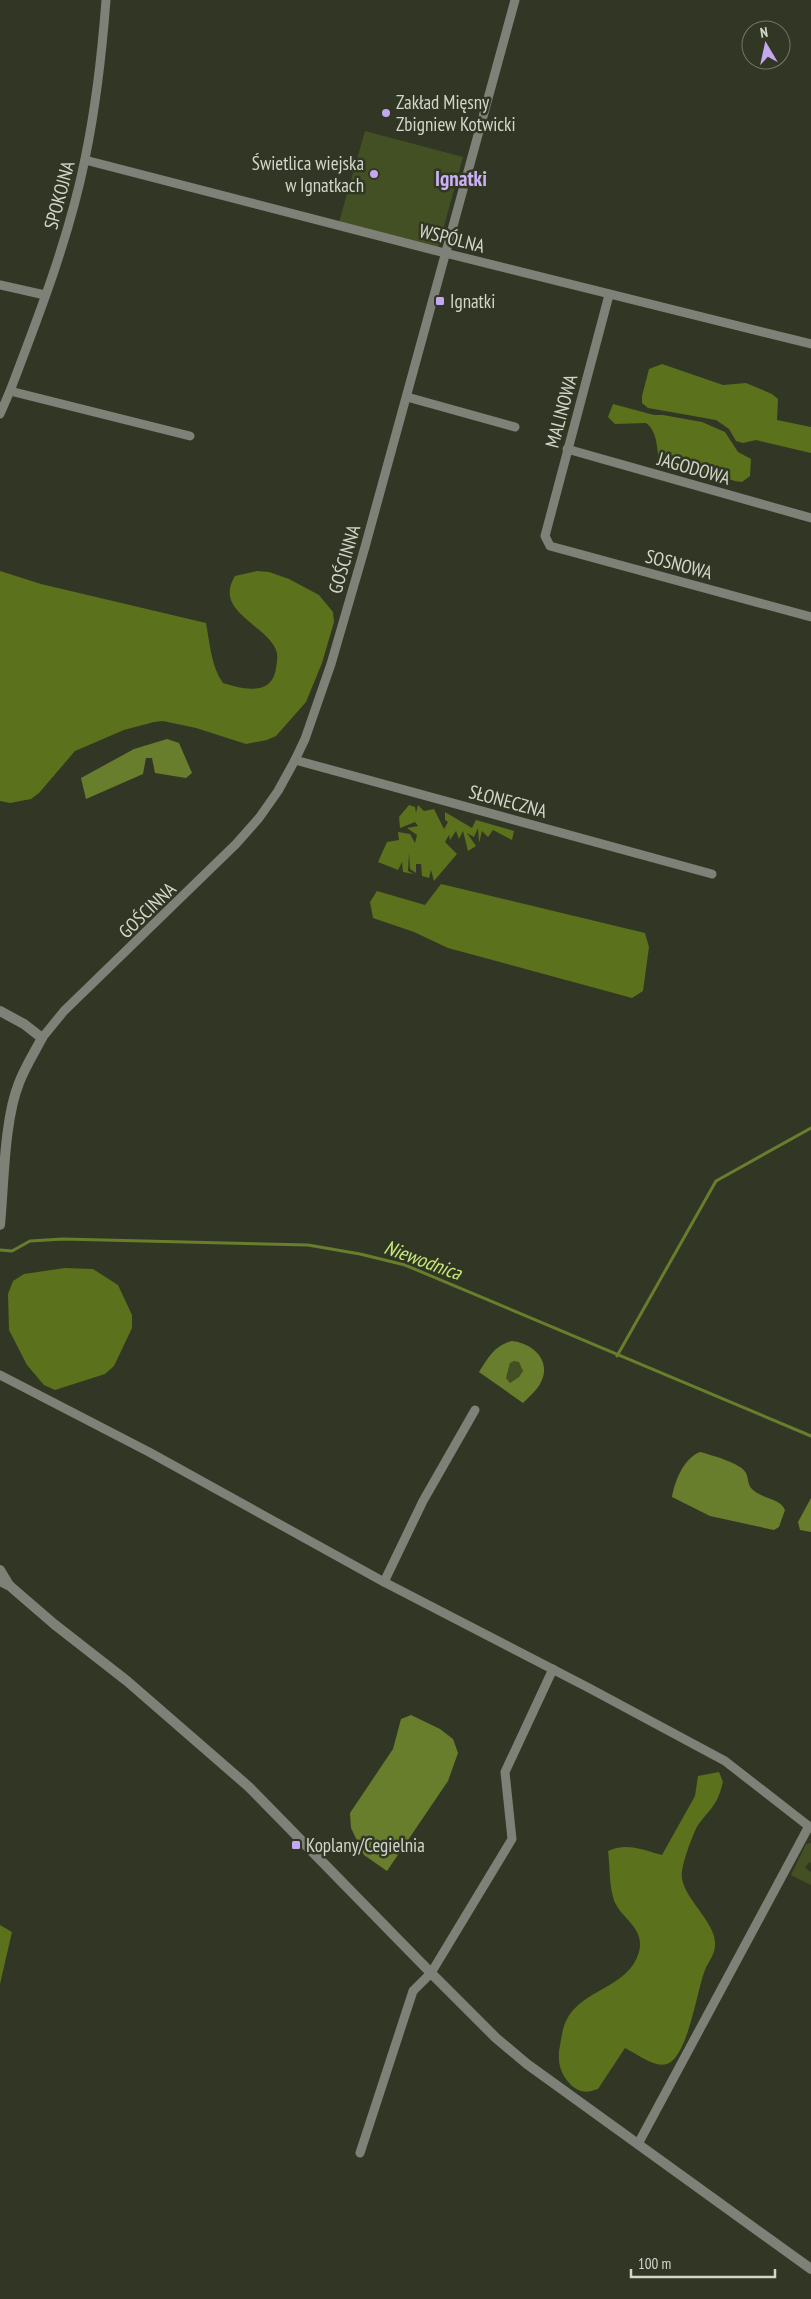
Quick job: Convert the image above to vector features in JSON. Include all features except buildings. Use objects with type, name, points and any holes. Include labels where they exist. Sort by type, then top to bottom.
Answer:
[{"type":"street","name":"SPOKOJNA","points":[[0,414],[45,295],[68,226],[85,160],[101,59],[106,0]]},
{"type":"street","name":"GOŚCINNA","points":[[42,1038],[64,1011],[236,844],[259,818],[278,791],[295,760],[331,664],[407,397],[515,0]]},
{"type":"street","name":"WSPÓLNA","points":[[85,160],[609,295],[811,344]]},
{"type":"street","points":[[0,285],[45,295]]},
{"type":"street","name":"MALINOWA","points":[[545,536],[609,295]]},
{"type":"street","points":[[10,390],[190,436]]},
{"type":"street","points":[[407,397],[515,427]]},
{"type":"street","name":"JAGODOWA","points":[[567,449],[811,518]]},
{"type":"street","name":"SOSNOWA","points":[[545,536],[550,546],[811,617]]},
{"type":"street","name":"SŁONECZNA","points":[[295,760],[712,874]]},
{"type":"street","points":[[0,1011],[24,1024],[42,1038],[18,1083],[13,1102],[9,1123],[0,1225]]},
{"type":"street","points":[[0,1375],[149,1452],[384,1582],[725,1762],[810,1827],[638,2144]]},
{"type":"street","points":[[384,1582],[423,1501],[475,1410]]},
{"type":"street","points":[[0,1570],[5,1584],[189,1733],[250,1788],[496,2038],[527,2064],[811,2269]]},
{"type":"street","points":[[360,2153],[413,1991],[431,1973],[512,1840],[505,1772],[552,1669]]},
{"type":"shaded area","points":[[365,131],[463,157],[438,248],[339,222]]},
{"type":"shaded area","points":[[662,364],[723,385],[746,383],[772,394],[778,399],[777,420],[811,427],[811,453],[756,440],[743,443],[736,441],[729,429],[716,420],[648,408],[642,403],[642,396],[649,369]]},
{"type":"shaded area","points":[[613,404],[654,415],[702,422],[725,432],[738,452],[751,459],[750,476],[742,482],[735,481],[719,476],[706,475],[678,459],[659,461],[656,440],[650,426],[646,423],[615,424],[608,417]]},
{"type":"shaded area","points":[[0,571],[41,584],[206,623],[216,669],[223,683],[248,689],[263,687],[269,683],[276,668],[277,652],[268,638],[242,615],[230,598],[230,588],[235,576],[257,571],[269,572],[289,579],[319,595],[333,612],[334,622],[322,663],[306,702],[276,736],[267,740],[246,744],[196,728],[163,721],[154,722],[124,730],[75,751],[39,793],[31,799],[10,803],[0,801]]},
{"type":"shaded area","points":[[167,739],[179,743],[192,773],[186,778],[155,773],[152,758],[146,758],[143,774],[86,799],[81,778],[134,749]]},
{"type":"shaded area","points":[[409,805],[415,807],[416,813],[418,805],[424,811],[434,809],[444,829],[448,822],[445,820],[445,812],[472,828],[476,820],[514,831],[512,840],[493,830],[488,837],[482,831],[479,843],[478,828],[474,837],[467,833],[476,846],[468,851],[463,831],[459,839],[456,831],[450,840],[449,835],[445,842],[457,854],[434,881],[431,870],[429,878],[422,876],[421,864],[416,864],[416,873],[410,869],[409,853],[408,871],[414,874],[403,872],[402,862],[398,870],[378,862],[387,842],[399,840],[398,832],[410,834],[415,843],[417,835],[407,828],[418,826],[415,822],[400,828],[399,817]]},
{"type":"shaded area","points":[[441,884],[645,933],[649,947],[643,991],[632,998],[448,948],[414,932],[373,918],[370,902],[377,891],[425,905]]},
{"type":"shaded area","points":[[65,1268],[93,1269],[118,1285],[132,1315],[132,1328],[114,1366],[105,1374],[55,1390],[44,1385],[27,1365],[9,1330],[8,1294],[13,1281],[24,1274]]},
{"type":"shaded area","points":[[512,1341],[527,1345],[538,1354],[544,1367],[544,1374],[540,1385],[523,1403],[479,1372],[492,1353]],"holes":[[[514,1361],[519,1362],[523,1371],[519,1377],[510,1383],[506,1378],[510,1363]]]},
{"type":"shaded area","points":[[519,1361],[523,1371],[519,1377],[510,1383],[506,1378],[510,1363]]},
{"type":"shaded area","points":[[700,1452],[725,1460],[743,1469],[753,1490],[783,1506],[785,1510],[779,1527],[774,1530],[710,1516],[672,1497],[681,1470],[689,1459]]},
{"type":"shaded area","points":[[811,1498],[811,1532],[800,1530],[798,1522]]},
{"type":"shaded area","points":[[411,1715],[440,1729],[453,1739],[458,1753],[448,1781],[387,1871],[364,1855],[351,1828],[350,1813],[393,1749],[401,1719]]},
{"type":"shaded area","points":[[719,1772],[723,1782],[719,1796],[697,1827],[687,1851],[682,1871],[685,1889],[709,1924],[715,1946],[702,1979],[691,2022],[681,2049],[674,2059],[662,2065],[640,2057],[625,2048],[598,2089],[587,2092],[577,2090],[563,2074],[559,2061],[559,2051],[566,2021],[573,2010],[582,2002],[625,1973],[634,1964],[639,1952],[639,1935],[620,1911],[613,1897],[608,1851],[615,1848],[628,1847],[662,1855],[695,1796],[698,1776]]},
{"type":"shaded area","points":[[811,1843],[811,1863],[809,1862],[805,1868],[811,1872],[811,1885],[791,1875],[806,1844]]},
{"type":"shaded area","points":[[0,1925],[12,1932],[0,1984]]},
{"type":"waterway","points":[[617,1356],[716,1181],[811,1128]]},
{"type":"waterway","name":"Niewodnica","points":[[0,1250],[12,1251],[30,1241],[63,1239],[308,1245],[360,1254],[405,1265],[811,1436]]},
{"type":"place","name":"Zakład Mięsny Zbigniew Kotwicki","points":[[386,113]]},
{"type":"place","name":"Świetlica wiejska w Ignatkach","points":[[374,174]]},
{"type":"place","name":"Ignatki","points":[[440,301]]},
{"type":"place","name":"Koplany/Cegielnia","points":[[296,1845]]},
{"type":"district","name":"Ignatki","points":[[461,179]]}]
